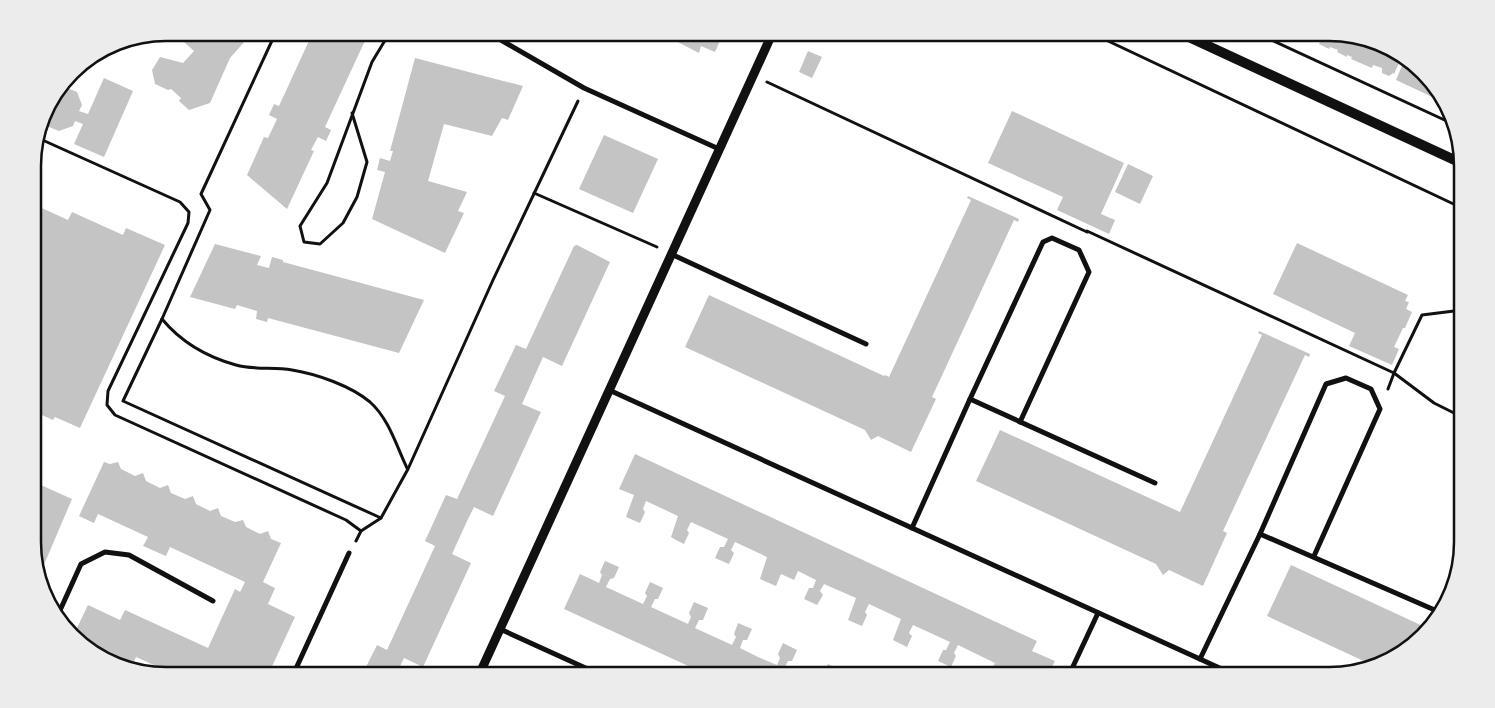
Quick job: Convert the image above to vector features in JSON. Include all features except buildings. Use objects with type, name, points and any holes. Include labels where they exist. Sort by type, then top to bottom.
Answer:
[{"type":"main road","points":[[1198,41],[1454,160]]},
{"type":"street","points":[[483,667],[769,41]]},
{"type":"street","points":[[504,42],[584,88],[719,149]]},
{"type":"street","points":[[912,528],[1043,242],[1052,238],[1079,250],[1088,272],[1020,422]]},
{"type":"street","points":[[671,254],[866,344]]},
{"type":"street","points":[[1200,659],[1260,534],[1326,384],[1346,378],[1371,390],[1380,409],[1314,556]]},
{"type":"street","points":[[609,390],[1214,666]]},
{"type":"street","points":[[970,399],[1155,482]]},
{"type":"street","points":[[1260,534],[1434,609]]},
{"type":"street","points":[[61,608],[81,564],[105,552],[129,555],[214,600]]},
{"type":"street","points":[[297,667],[349,553]]},
{"type":"street","points":[[1073,666],[1098,613]]},
{"type":"street","points":[[500,629],[583,667]]},
{"type":"path","points":[[1108,41],[1454,204]]},
{"type":"path","points":[[1274,41],[1445,120]]},
{"type":"path","points":[[271,42],[200,194],[210,210],[162,320],[123,401],[381,518]]},
{"type":"path","points":[[352,113],[367,162],[358,198],[343,223],[320,244],[304,242],[300,226],[327,184],[352,113],[372,62],[384,42]]},
{"type":"path","points":[[753,75],[1394,373],[1434,403],[1454,413]]},
{"type":"path","points":[[44,141],[180,202],[189,212],[188,223],[108,391],[107,404],[115,415],[346,520],[361,531],[381,518],[408,468],[584,88]]},
{"type":"path","points":[[534,194],[671,254]]},
{"type":"path","points":[[1079,250],[1087,231]]},
{"type":"path","points":[[1380,409],[1394,373],[1422,315],[1454,311]]},
{"type":"path","points":[[162,320],[186,342],[217,359],[259,369],[292,370],[326,380],[356,393],[370,402],[391,430],[408,468]]}]
